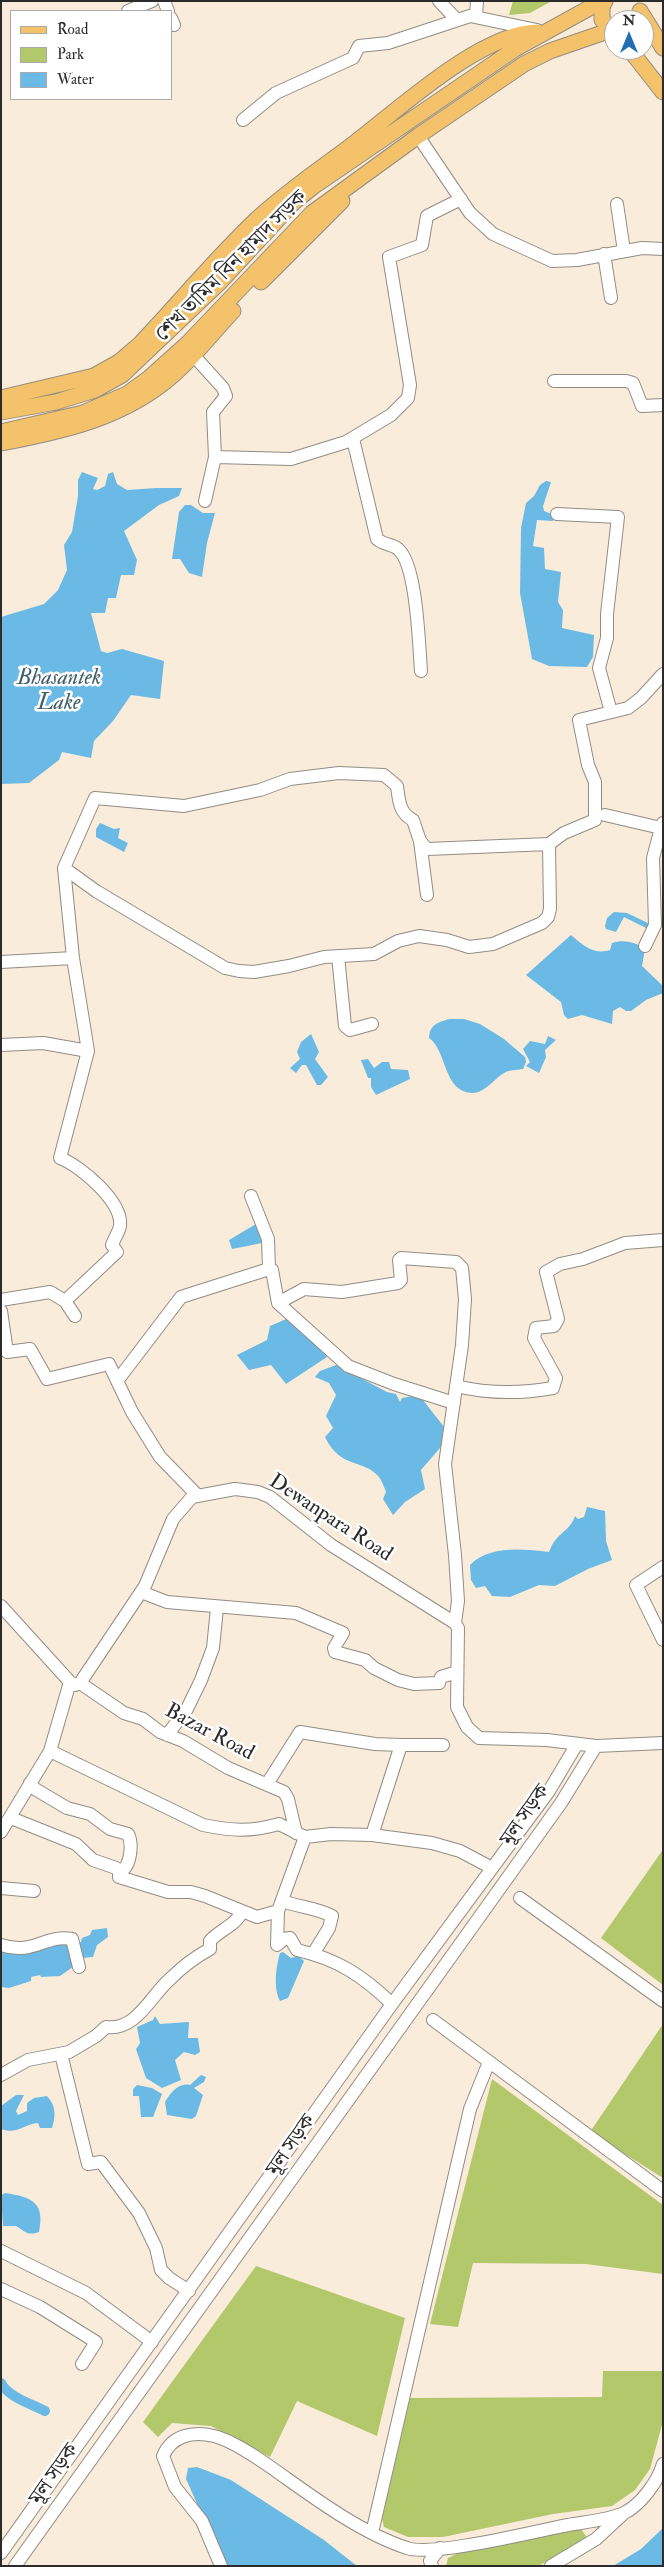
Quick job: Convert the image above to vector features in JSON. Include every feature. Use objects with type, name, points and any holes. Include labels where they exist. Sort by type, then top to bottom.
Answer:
[{"type":"main road","points":[[603,1],[601,14],[604,22]]},
{"type":"main road","name":"শেখ তামিম বিন হামাদ সড়ক","points":[[1,412],[56,402],[95,390],[122,375],[220,282],[294,202],[515,48],[603,1]]},
{"type":"main road","points":[[1,398],[94,376],[119,362],[139,345],[255,222],[287,192],[471,56],[518,34],[544,32]]},
{"type":"main road","name":"শেখ তামিম বিন হামাদ সড়ক","points":[[1,432],[83,413],[127,394],[188,343],[312,212],[420,139],[524,64],[550,51],[604,33]]},
{"type":"main road","points":[[654,35],[663,48]]},
{"type":"main road","points":[[638,60],[663,92]]},
{"type":"main road","points":[[1,443],[57,432],[117,412],[153,391],[194,356],[257,285],[339,203],[420,139]]},
{"type":"street","points":[[130,10],[152,1]]},
{"type":"street","points":[[439,1],[456,19]]},
{"type":"street","points":[[476,16],[477,1]]},
{"type":"street","points":[[243,120],[276,93],[352,58],[359,46],[388,43],[456,19],[476,16],[544,32]]},
{"type":"street","points":[[420,139],[470,213],[493,234],[552,261],[577,260],[624,251],[663,249]]},
{"type":"street","points":[[215,457],[290,459],[353,439],[391,415],[408,398],[410,386],[389,257],[422,245],[427,216],[461,199]]},
{"type":"street","points":[[617,204],[624,251]]},
{"type":"street","points":[[604,254],[611,298]]},
{"type":"street","points":[[194,356],[224,388],[226,396],[213,412],[215,457],[205,502]]},
{"type":"street","points":[[554,381],[626,380],[633,383],[642,406],[663,405]]},
{"type":"street","points":[[353,439],[378,539],[383,544],[398,549],[403,555],[416,597],[420,671]]},
{"type":"street","points":[[558,514],[618,517],[607,614],[607,638],[599,668],[611,712]]},
{"type":"street","points":[[420,840],[427,849],[549,844],[564,833],[595,820],[595,782],[588,765],[579,720],[628,708],[663,674]]},
{"type":"street","points":[[65,1301],[117,1252],[112,1245],[120,1226],[117,1208],[90,1177],[79,1166],[60,1158],[88,1051],[73,958],[64,868],[95,798],[184,806],[260,790],[290,779],[339,772],[384,775],[397,786],[401,810],[413,820],[420,840],[427,895]]},
{"type":"street","points":[[605,815],[662,825],[653,858],[655,925],[645,946]]},
{"type":"street","points":[[64,868],[96,891],[224,968],[254,972],[338,956],[374,954],[398,941],[419,936],[469,947],[493,944],[542,923],[548,917],[550,909],[549,844]]},
{"type":"street","points":[[338,956],[345,1026],[350,1030],[372,1024]]},
{"type":"street","points":[[1,962],[73,958]]},
{"type":"street","points":[[1,1046],[44,1043],[88,1051]]},
{"type":"street","points":[[251,1196],[268,1239],[269,1269],[272,1270],[278,1303],[348,1366],[394,1384],[454,1403]]},
{"type":"street","points":[[456,1386],[483,1392],[532,1392],[553,1388],[556,1378],[534,1338],[536,1328],[554,1326],[558,1319],[546,1272],[560,1264],[584,1259],[626,1243],[663,1240]]},
{"type":"street","points":[[278,1303],[304,1288],[342,1292],[398,1283],[401,1280],[399,1260],[401,1258],[456,1262],[462,1268],[465,1299],[454,1403],[445,1464],[456,1555],[458,1601],[456,1623],[458,1628],[457,1707],[467,1727],[479,1738],[596,1746],[663,1743]]},
{"type":"street","points":[[118,1381],[181,1297],[269,1269]]},
{"type":"street","points":[[1,1300],[50,1292],[65,1301],[75,1316]]},
{"type":"street","points":[[1,1311],[6,1352],[30,1349],[47,1379],[109,1364],[132,1412],[160,1457],[198,1496]]},
{"type":"street","name":"Dewanpara Road","points":[[1,1832],[50,1751],[75,1682],[141,1592],[172,1519],[192,1497],[235,1489],[258,1492],[270,1497],[331,1545],[456,1623]]},
{"type":"street","points":[[663,1567],[636,1585],[663,1640]]},
{"type":"street","points":[[141,1592],[167,1602],[217,1608],[289,1612],[314,1619],[342,1632],[334,1648],[335,1652],[365,1660],[386,1674],[414,1684],[439,1683],[441,1677],[457,1672]]},
{"type":"street","points":[[1,1606],[75,1682]]},
{"type":"street","points":[[167,1735],[188,1709],[201,1680],[213,1648],[217,1608]]},
{"type":"street","name":"Bazar Road","points":[[75,1682],[124,1713],[143,1719],[167,1735],[228,1768],[284,1792],[301,1835]]},
{"type":"street","points":[[266,1784],[300,1732],[375,1744],[443,1745]]},
{"type":"street","name":"মূল সড়ক","points":[[1,2552],[392,2004],[549,1791],[576,1744]]},
{"type":"street","points":[[372,1835],[401,1745]]},
{"type":"street","name":"মূল সড়ক","points":[[15,2566],[109,2433],[307,2161],[561,1803],[596,1746]]},
{"type":"street","points":[[50,1751],[204,1825],[252,1831],[279,1824],[301,1835],[372,1835],[420,1840],[448,1847],[474,1857],[492,1868]]},
{"type":"street","points":[[30,1783],[35,1789],[67,1808],[90,1814],[110,1829],[128,1834],[131,1840],[128,1865],[125,1870],[120,1872]]},
{"type":"street","points":[[11,1818],[76,1844],[93,1860],[116,1868],[120,1872],[119,1877],[129,1882],[168,1892],[191,1892],[258,1917],[280,1906],[320,1910],[332,1916],[329,1928],[313,1954]]},
{"type":"street","points":[[301,1835],[280,1906],[277,1945],[284,1939],[290,1938],[297,1950],[342,1965],[392,2004]]},
{"type":"street","points":[[1,1888],[34,1891]]},
{"type":"street","points":[[520,1898],[663,2002]]},
{"type":"street","points":[[1,2075],[28,2060],[69,2052],[96,2036],[106,2027],[112,2028],[134,2020],[169,1980],[197,1956],[210,1949],[210,1941],[218,1932],[240,1917],[242,1911]]},
{"type":"street","points":[[1,1945],[13,1949],[28,1948],[53,1940],[72,1939],[79,1967]]},
{"type":"street","points":[[418,1971],[433,1981]]},
{"type":"street","points":[[433,2020],[663,2192]]},
{"type":"street","points":[[61,2054],[88,2164],[101,2162],[138,2214],[156,2248],[156,2257],[162,2270],[169,2278],[189,2291]]},
{"type":"street","points":[[372,2533],[470,2109],[489,2062]]},
{"type":"street","points":[[1,2251],[86,2294],[152,2342]]},
{"type":"street","points":[[1,2289],[48,2312],[96,2342],[82,2364]]},
{"type":"street","points":[[94,2423],[109,2433]]},
{"type":"street","points":[[221,2566],[202,2521],[175,2487],[163,2456],[168,2445],[181,2436],[197,2434],[215,2436],[262,2461],[372,2533],[410,2549],[440,2548],[624,2513]]},
{"type":"street","points":[[551,2566],[596,2539],[646,2494],[663,2464]]},
{"type":"street","points":[[432,2566],[430,2561],[440,2548]]},
{"type":"green space","points":[[513,1],[552,1],[530,13],[509,15]]},
{"type":"green space","points":[[663,1851],[663,1985],[601,1938]]},
{"type":"green space","points":[[663,2024],[663,2178],[590,2132]]},
{"type":"green space","points":[[492,2079],[663,2205],[663,2274],[586,2264],[473,2263],[458,2327],[430,2324]]},
{"type":"green space","points":[[256,2266],[405,2318],[377,2436],[297,2401],[270,2457],[211,2426],[172,2423],[158,2437],[143,2422]]},
{"type":"green space","points":[[603,2371],[663,2371],[663,2421],[650,2469],[635,2490],[612,2506],[553,2514],[443,2537],[408,2537],[384,2527],[382,2519],[410,2398],[602,2397]]},
{"type":"green space","points":[[581,2529],[586,2536],[585,2542],[538,2566],[446,2566],[448,2558],[465,2550]]},
{"type":"water","name":"Bhasantek Lake","points":[[82,472],[98,478],[93,489],[97,490],[105,486],[108,474],[113,472],[117,484],[127,490],[182,488],[179,496],[159,505],[124,531],[137,560],[134,575],[121,575],[116,598],[108,598],[105,613],[91,613],[101,651],[107,653],[122,649],[164,661],[160,699],[131,695],[113,721],[94,741],[91,758],[62,752],[59,760],[29,783],[1,784],[1,617],[44,604],[58,590],[67,570],[64,545],[72,532],[78,496],[78,480]]},
{"type":"water","points":[[546,481],[551,482],[543,506],[544,511],[554,515],[553,521],[537,520],[533,546],[544,548],[545,569],[561,572],[558,602],[563,610],[562,628],[594,635],[593,657],[587,667],[549,666],[532,659],[520,593],[521,528],[526,503],[534,496],[540,485]]},
{"type":"water","points":[[185,505],[191,505],[203,513],[215,513],[207,543],[202,577],[189,573],[180,559],[172,559],[179,512]]},
{"type":"water","points":[[100,823],[114,829],[120,828],[118,838],[128,843],[124,852],[96,837],[96,829]]},
{"type":"water","points":[[614,912],[627,913],[652,925],[648,929],[624,917],[616,932],[606,929],[607,918]]},
{"type":"water","points":[[571,935],[585,946],[599,951],[610,950],[612,943],[621,941],[634,943],[645,949],[642,966],[663,986],[663,993],[646,1000],[631,1011],[626,1011],[620,1007],[613,1011],[612,1024],[582,1015],[568,1019],[564,1015],[561,1002],[526,975]]},
{"type":"water","points":[[450,1019],[464,1019],[480,1024],[504,1039],[525,1057],[526,1062],[523,1069],[506,1072],[481,1091],[472,1093],[463,1091],[450,1078],[435,1044],[429,1038],[435,1024]]},
{"type":"water","points":[[311,1034],[319,1052],[315,1059],[328,1077],[321,1085],[317,1085],[306,1065],[302,1065],[296,1073],[290,1068],[300,1059],[297,1052],[301,1042]]},
{"type":"water","points":[[548,1036],[556,1040],[545,1050],[546,1057],[539,1073],[526,1066],[530,1062],[523,1049],[530,1041],[545,1044]]},
{"type":"water","points":[[368,1059],[374,1068],[382,1062],[389,1062],[391,1069],[408,1070],[410,1079],[376,1095],[371,1087],[371,1078],[368,1078],[361,1060]]},
{"type":"water","points":[[256,1224],[262,1243],[232,1249],[229,1240]]},
{"type":"water","points":[[291,1317],[327,1357],[286,1384],[271,1365],[249,1370],[237,1355],[267,1340],[270,1326]]},
{"type":"water","points":[[336,1365],[387,1392],[396,1394],[400,1402],[402,1398],[419,1395],[448,1432],[440,1448],[421,1470],[425,1489],[405,1502],[393,1515],[383,1499],[386,1492],[379,1477],[366,1467],[345,1459],[338,1454],[325,1437],[333,1428],[326,1416],[336,1395],[329,1383],[315,1377],[320,1371]]},
{"type":"water","points":[[587,1507],[605,1511],[606,1541],[612,1560],[588,1569],[555,1586],[539,1585],[510,1597],[492,1596],[485,1586],[476,1588],[471,1580],[470,1565],[478,1559],[496,1551],[528,1550],[549,1552],[555,1540],[570,1526],[575,1516],[578,1519],[584,1517]]},
{"type":"water","points":[[107,1928],[108,1937],[97,1945],[93,1957],[82,1958],[77,1942],[81,1942],[82,1938],[90,1935],[92,1930]]},
{"type":"water","points":[[72,1944],[73,1967],[60,1976],[41,1977],[40,1975],[31,1977],[31,1981],[9,1988],[1,1987],[1,1947]]},
{"type":"water","points":[[283,1952],[291,1958],[298,1956],[304,1961],[288,1998],[280,2001],[276,1990],[276,1977],[280,1953]]},
{"type":"water","points":[[155,2016],[160,2024],[189,2022],[188,2038],[198,2038],[200,2052],[195,2055],[184,2052],[175,2060],[181,2080],[162,2088],[146,2078],[136,2049],[140,2043],[137,2027],[153,2020]]},
{"type":"water","points":[[201,2075],[206,2077],[204,2082],[194,2088],[203,2095],[196,2116],[192,2119],[167,2115],[165,2102],[172,2092],[182,2085],[190,2085]]},
{"type":"water","points":[[137,2085],[152,2088],[162,2094],[153,2117],[141,2117],[139,2096],[133,2096],[133,2089]]},
{"type":"water","points":[[16,2095],[24,2095],[16,2111],[18,2115],[27,2111],[27,2103],[34,2098],[47,2096],[52,2103],[54,2111],[52,2128],[40,2128],[38,2123],[12,2131],[1,2129],[1,2106]]},
{"type":"water","points":[[5,2193],[30,2199],[35,2203],[40,2214],[39,2232],[29,2233],[16,2226],[3,2226],[1,2195]]},
{"type":"water","points":[[197,2467],[231,2480],[324,2540],[357,2566],[225,2566],[186,2479],[188,2468]]},
{"type":"water","points":[[663,2528],[663,2566],[613,2566],[641,2549]]},
{"type":"waterway","points":[[1,2383],[4,2388],[21,2400],[45,2411]]}]
